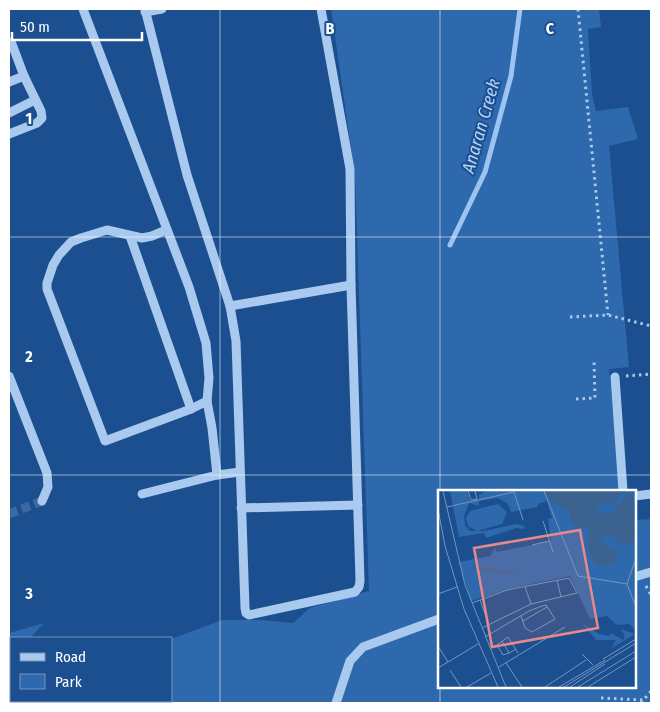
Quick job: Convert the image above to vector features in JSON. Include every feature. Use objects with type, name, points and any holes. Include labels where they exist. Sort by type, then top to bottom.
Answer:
[{"type":"lane","points":[[83,9],[189,287],[206,343],[209,378],[207,401],[217,475]]},
{"type":"lane","points":[[162,9],[145,10],[187,175],[230,306],[236,341],[245,608],[246,613],[250,615],[354,592],[360,587],[351,285],[350,169],[321,9]]},
{"type":"lane","points":[[9,42],[12,44],[42,118],[37,123],[9,134]]},
{"type":"lane","points":[[9,82],[24,76]]},
{"type":"lane","points":[[9,113],[35,100]]},
{"type":"lane","points":[[166,230],[142,238],[107,230],[71,242],[53,265],[47,289],[104,441],[191,409],[207,401]]},
{"type":"lane","points":[[130,236],[191,409]]},
{"type":"lane","points":[[230,306],[351,285]]},
{"type":"lane","points":[[9,376],[47,473],[48,487],[42,500]]},
{"type":"lane","points":[[615,377],[623,490]]},
{"type":"lane","points":[[142,494],[217,475],[240,472]]},
{"type":"lane","points":[[635,496],[651,494]]},
{"type":"lane","points":[[241,508],[358,505]]},
{"type":"lane","points":[[635,577],[651,572]]},
{"type":"lane","points":[[336,703],[350,661],[363,647],[438,619]]},
{"type":"path","points":[[578,9],[608,314]]},
{"type":"path","points":[[570,317],[608,314],[651,326]]},
{"type":"path","points":[[576,399],[596,398],[594,361]]},
{"type":"path","points":[[615,377],[651,374]]},
{"type":"path","points":[[601,698],[642,702],[651,691]]},
{"type":"green space","points":[[331,9],[599,9],[601,27],[588,29],[592,94],[596,111],[628,107],[638,139],[609,146],[629,367],[609,369],[621,490],[438,490],[438,687],[635,687],[635,520],[651,519],[651,703],[53,703],[172,702],[172,639],[222,620],[260,620],[293,623],[310,608],[369,591],[355,175]]},
{"type":"green space","points":[[44,623],[31,637],[10,637],[9,661],[9,633]]},
{"type":"waterway","name":"Anaran Creek","points":[[450,245],[485,172],[511,76],[520,9]]},
{"type":"tunnel","points":[[9,514],[42,501]]}]
